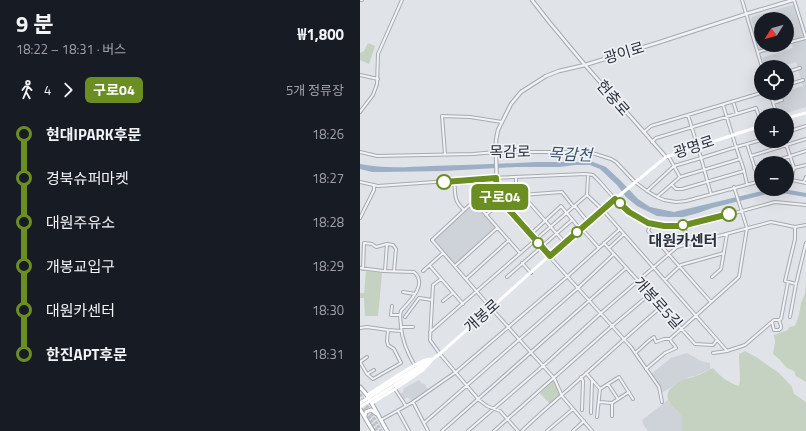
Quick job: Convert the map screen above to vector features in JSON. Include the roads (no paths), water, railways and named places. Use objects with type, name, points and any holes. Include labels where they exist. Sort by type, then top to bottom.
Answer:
[{"type":"main road","points":[[794,116],[806,113]]},
{"type":"main road","name":"광명로","points":[[634,183],[666,156],[754,128]]},
{"type":"main road","name":"개봉로","points":[[360,409],[394,385],[422,368],[440,354],[634,183]]},
{"type":"main road","points":[[367,395],[428,359],[433,359]]},
{"type":"main road","name":"개봉로","points":[[360,402],[394,385],[415,367]]},
{"type":"main road","points":[[360,402],[366,405],[372,403],[394,385]]},
{"type":"main road","points":[[360,386],[372,403],[387,431]]},
{"type":"main road","points":[[360,409],[373,431]]},
{"type":"main road","points":[[365,416],[366,412],[371,410],[378,415]]},
{"type":"street","points":[[360,112],[373,95],[378,84],[378,54],[402,0]]},
{"type":"street","name":"현충로","points":[[532,0],[584,65],[666,156]]},
{"type":"street","points":[[742,0],[754,39]]},
{"type":"street","points":[[794,0],[806,38],[794,41]]},
{"type":"street","name":"광이로","points":[[502,202],[497,190],[496,153],[498,130],[511,104],[520,92],[533,83],[559,71],[657,43],[782,2],[794,0]]},
{"type":"street","points":[[758,52],[760,60]]},
{"type":"street","points":[[794,70],[800,68]]},
{"type":"street","points":[[360,75],[378,79]]},
{"type":"street","points":[[794,83],[803,80]]},
{"type":"street","points":[[644,132],[651,126],[754,95]]},
{"type":"street","points":[[775,108],[773,102],[782,100]]},
{"type":"street","points":[[733,102],[737,114]]},
{"type":"street","points":[[722,105],[741,159],[747,184]]},
{"type":"street","points":[[652,142],[656,138],[754,109]]},
{"type":"street","points":[[688,115],[711,194]]},
{"type":"street","points":[[445,154],[442,116],[470,117],[502,122]]},
{"type":"street","points":[[794,130],[806,126]]},
{"type":"street","points":[[794,143],[806,139]]},
{"type":"street","points":[[647,192],[674,166],[754,142]]},
{"type":"street","points":[[747,144],[754,168]]},
{"type":"street","points":[[751,156],[776,148]]},
{"type":"street","points":[[787,148],[790,156],[806,151]]},
{"type":"street","name":"목감로","points":[[360,152],[377,156],[590,152],[613,160],[619,164],[634,183],[647,192],[664,200],[676,202],[681,202],[754,182]]},
{"type":"street","points":[[666,156],[669,157],[680,177]]},
{"type":"street","points":[[657,197],[680,177],[740,159]]},
{"type":"street","points":[[794,168],[806,165]]},
{"type":"street","points":[[672,185],[678,190],[744,171]]},
{"type":"street","points":[[430,332],[587,195],[588,175]]},
{"type":"street","points":[[360,182],[374,186],[516,177],[593,175],[629,212],[648,223],[664,226],[684,225],[775,202],[805,206]]},
{"type":"street","points":[[516,177],[516,186],[521,195],[565,243]]},
{"type":"street","points":[[794,181],[805,183],[806,177]]},
{"type":"street","points":[[478,179],[479,195],[432,240],[554,378],[562,396],[592,431]]},
{"type":"street","points":[[454,181],[456,200],[464,210]]},
{"type":"street","points":[[360,218],[374,190],[374,186]]},
{"type":"street","points":[[635,353],[654,337],[656,342],[664,339],[670,339],[739,277],[746,228],[735,188]]},
{"type":"street","points":[[521,195],[562,192],[589,222]]},
{"type":"street","points":[[587,195],[603,210],[727,351]]},
{"type":"street","points":[[474,201],[520,253]]},
{"type":"street","points":[[486,215],[502,202],[624,339],[658,387],[662,402]]},
{"type":"street","points":[[531,234],[560,206],[599,248]]},
{"type":"street","points":[[507,277],[572,220]]},
{"type":"street","points":[[468,431],[677,247],[771,222],[794,227],[806,225]]},
{"type":"street","points":[[651,224],[648,231],[711,302]]},
{"type":"street","points":[[684,225],[688,244]]},
{"type":"street","points":[[794,227],[795,239],[785,281],[796,284]]},
{"type":"street","points":[[455,266],[498,228]]},
{"type":"street","points":[[381,420],[413,402],[456,372],[568,276],[620,229]]},
{"type":"street","points":[[609,248],[624,234]]},
{"type":"street","points":[[712,277],[721,269],[727,234]]},
{"type":"street","points":[[466,279],[509,240]]},
{"type":"street","points":[[394,271],[396,249],[393,245],[387,244],[376,247],[372,244],[364,243],[361,269],[385,271],[414,272],[418,276],[420,283],[418,288],[400,315],[402,336],[415,367]]},
{"type":"street","name":"개봉로5길","points":[[604,243],[695,344],[713,345],[717,340]]},
{"type":"street","points":[[790,317],[806,243]]},
{"type":"street","points":[[385,271],[387,244]]},
{"type":"street","points":[[423,271],[444,253]]},
{"type":"street","points":[[665,280],[682,265],[724,253]]},
{"type":"street","points":[[424,424],[578,288],[614,254]]},
{"type":"street","points":[[522,263],[531,273]]},
{"type":"street","points":[[430,266],[463,304]]},
{"type":"street","points":[[442,431],[626,268]]},
{"type":"street","points":[[441,279],[433,285],[430,340],[478,399],[487,406],[500,411],[518,431]]},
{"type":"street","points":[[773,321],[774,330],[779,330],[781,326],[779,320],[788,282]]},
{"type":"street","points":[[403,292],[415,294]]},
{"type":"street","points":[[443,301],[453,292]]},
{"type":"street","points":[[494,431],[650,294]]},
{"type":"street","points":[[404,317],[418,298],[432,300]]},
{"type":"street","points":[[392,306],[391,315],[400,315]]},
{"type":"street","points":[[522,431],[661,307]]},
{"type":"street","points":[[713,353],[727,351],[745,345],[773,321],[779,320]]},
{"type":"street","points":[[360,328],[367,327],[401,331]]},
{"type":"street","points":[[401,327],[413,327]]},
{"type":"street","points":[[367,357],[360,362],[367,374],[373,379],[401,363],[394,349],[388,345],[388,330]]},
{"type":"street","points":[[646,369],[665,353],[676,348],[670,339]]},
{"type":"street","points":[[367,374],[374,370]]},
{"type":"street","points":[[586,373],[600,389],[597,417]]},
{"type":"street","points":[[581,377],[583,381],[582,410]]},
{"type":"street","points":[[600,389],[619,377],[633,399]]},
{"type":"street","points":[[591,414],[592,380]]},
{"type":"street","points":[[608,384],[618,399]]},
{"type":"street","points":[[394,385],[406,406]]},
{"type":"street","points":[[599,402],[612,403],[629,392]]},
{"type":"street","points":[[413,402],[428,431]]},
{"type":"street","points":[[612,403],[612,416]]},
{"type":"street","points":[[547,431],[573,409]]},
{"type":"street","points":[[398,411],[409,431]]},
{"type":"street","points":[[572,431],[584,421]]},
{"type":"water","name":"목감천","points":[[593,162],[606,167],[638,199],[650,207],[674,212],[754,193],[754,196],[759,196],[683,217],[668,217],[657,216],[637,206],[626,197],[617,185],[600,169],[590,165],[444,171],[372,172],[360,169],[360,164],[378,167],[396,167]]},
{"type":"water","name":"목감천","points":[[794,191],[806,193],[806,197],[794,195]]},
{"type":"tunnel","points":[[360,394],[381,431]]},
{"type":"tunnel","points":[[360,400],[377,431]]},
{"type":"place","name":"대원카센터","points":[[683,225]]}]
